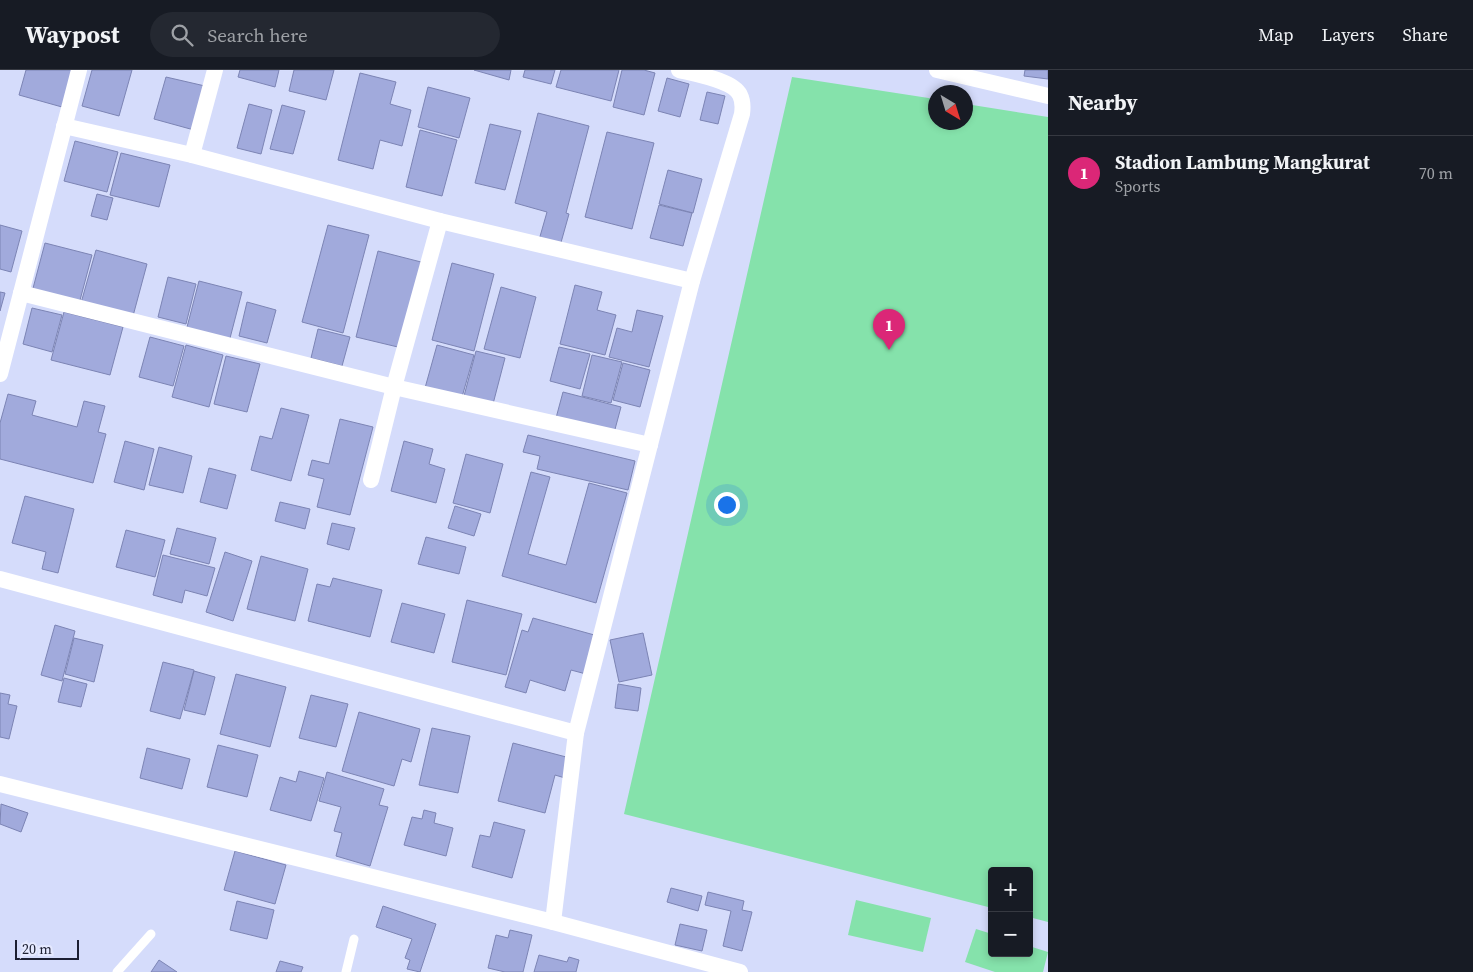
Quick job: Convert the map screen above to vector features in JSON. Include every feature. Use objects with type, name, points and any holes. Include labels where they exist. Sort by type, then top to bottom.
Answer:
[{"type":"street","points":[[0,374],[79,70]]},
{"type":"street","points":[[192,155],[215,70]]},
{"type":"street","points":[[553,922],[576,732],[692,281],[742,114],[743,101],[740,92],[729,84],[679,70]]},
{"type":"street","points":[[937,70],[1048,96]]},
{"type":"street","points":[[64,126],[192,155],[440,221],[692,281]]},
{"type":"street","points":[[371,480],[394,387],[440,221]]},
{"type":"street","points":[[21,293],[394,387],[650,445]]},
{"type":"street","points":[[0,578],[576,732]]},
{"type":"street","points":[[0,784],[553,922],[740,972]]},
{"type":"lane","points":[[117,972],[151,934]]},
{"type":"lane","points":[[346,972],[354,939]]},
{"type":"green space","points":[[792,77],[928,98],[928,130],[973,130],[973,105],[1048,117],[1048,922],[1033,918],[1033,867],[988,867],[988,907],[624,814]]},
{"type":"green space","points":[[856,900],[931,918],[923,952],[848,935]]},
{"type":"green space","points":[[976,929],[988,933],[988,957],[1033,957],[1033,947],[1048,952],[1043,972],[995,972],[965,962]]},
{"type":"building","points":[[26,70],[73,70],[62,107],[19,95]]},
{"type":"building","points":[[92,70],[132,70],[119,116],[82,106]]},
{"type":"building","points":[[240,70],[279,70],[275,87],[238,77]]},
{"type":"building","points":[[294,70],[334,70],[326,100],[289,91]]},
{"type":"building","points":[[474,70],[511,70],[509,80]]},
{"type":"building","points":[[525,70],[555,70],[551,84],[523,77]]},
{"type":"building","points":[[561,70],[619,70],[611,101],[556,87]]},
{"type":"building","points":[[622,70],[644,70],[655,73],[644,115],[613,107]]},
{"type":"building","points":[[1025,70],[1048,70],[1048,79],[1024,76]]},
{"type":"building","points":[[360,73],[396,82],[390,104],[411,110],[402,146],[380,140],[373,169],[338,160]]},
{"type":"building","points":[[166,77],[205,86],[194,130],[154,119]]},
{"type":"building","points":[[667,78],[689,84],[680,117],[658,111]]},
{"type":"building","points":[[428,87],[470,98],[459,138],[418,127]]},
{"type":"building","points":[[707,92],[725,96],[718,124],[700,120]]},
{"type":"building","points":[[249,104],[272,110],[261,154],[237,148]]},
{"type":"building","points":[[282,105],[305,111],[293,154],[270,149]]},
{"type":"building","points":[[538,113],[589,126],[566,213],[569,214],[560,246],[539,240],[547,212],[515,203]]},
{"type":"building","points":[[490,124],[521,131],[505,190],[475,183]]},
{"type":"building","points":[[420,130],[457,140],[442,196],[406,187]]},
{"type":"building","points":[[607,132],[654,143],[632,229],[585,217]]},
{"type":"building","points":[[75,141],[118,152],[107,192],[64,181]]},
{"type":"building","points":[[121,153],[170,165],[159,207],[110,195]]},
{"type":"building","points":[[668,170],[702,179],[693,213],[659,204]]},
{"type":"building","points":[[97,194],[113,198],[107,220],[91,216]]},
{"type":"building","points":[[659,205],[692,213],[683,246],[650,238]]},
{"type":"building","points":[[0,225],[22,231],[11,272],[0,269]]},
{"type":"building","points":[[328,225],[369,235],[343,333],[302,322]]},
{"type":"building","points":[[45,243],[92,255],[79,304],[32,292]]},
{"type":"building","points":[[96,250],[147,264],[133,316],[81,303]]},
{"type":"building","points":[[378,251],[425,263],[402,348],[356,337]]},
{"type":"building","points":[[452,263],[494,274],[474,351],[432,340]]},
{"type":"building","points":[[168,277],[196,284],[186,324],[158,317]]},
{"type":"building","points":[[199,281],[242,292],[229,342],[186,331]]},
{"type":"building","points":[[575,285],[602,292],[597,310],[616,315],[605,355],[560,344]]},
{"type":"building","points":[[501,287],[536,297],[520,358],[484,349]]},
{"type":"building","points":[[0,292],[5,293],[0,311]]},
{"type":"building","points":[[247,302],[276,310],[267,343],[239,336]]},
{"type":"building","points":[[32,308],[62,315],[52,352],[23,344]]},
{"type":"building","points":[[637,310],[663,316],[649,367],[609,357],[617,328],[632,332]]},
{"type":"building","points":[[64,312],[123,327],[110,375],[51,360]]},
{"type":"building","points":[[318,329],[350,337],[342,366],[311,358]]},
{"type":"building","points":[[150,337],[184,346],[173,386],[139,377]]},
{"type":"building","points":[[186,345],[223,355],[209,407],[172,397]]},
{"type":"building","points":[[437,345],[474,355],[462,397],[425,388]]},
{"type":"building","points":[[559,347],[590,354],[580,389],[550,381]]},
{"type":"building","points":[[476,351],[505,358],[493,404],[464,396]]},
{"type":"building","points":[[592,355],[622,362],[611,403],[582,396]]},
{"type":"building","points":[[226,356],[260,364],[247,412],[214,404]]},
{"type":"building","points":[[623,363],[650,370],[640,407],[613,400]]},
{"type":"building","points":[[563,392],[621,407],[614,433],[556,418]]},
{"type":"building","points":[[8,394],[36,401],[32,415],[77,427],[84,401],[105,406],[98,432],[106,434],[93,483],[0,459],[0,423]]},
{"type":"building","points":[[281,408],[309,415],[291,481],[251,470],[260,436],[272,439]]},
{"type":"building","points":[[340,419],[373,427],[350,515],[317,507],[324,479],[308,475],[312,460],[329,464]]},
{"type":"building","points":[[528,435],[635,461],[628,490],[537,469],[540,456],[523,452]]},
{"type":"building","points":[[125,441],[154,449],[144,490],[114,482]]},
{"type":"building","points":[[404,441],[433,449],[429,464],[445,469],[436,503],[391,491]]},
{"type":"building","points":[[159,447],[192,456],[183,493],[149,485]]},
{"type":"building","points":[[466,454],[503,464],[490,513],[453,503]]},
{"type":"building","points":[[209,468],[236,475],[227,509],[200,502]]},
{"type":"building","points":[[531,472],[550,477],[528,554],[566,565],[589,483],[627,493],[596,603],[502,576]]},
{"type":"building","points":[[25,496],[74,509],[58,573],[42,569],[46,552],[12,543]]},
{"type":"building","points":[[280,502],[310,509],[305,529],[275,521]]},
{"type":"building","points":[[455,506],[481,514],[474,536],[448,528]]},
{"type":"building","points":[[332,523],[355,528],[349,550],[327,544]]},
{"type":"building","points":[[177,528],[216,538],[209,564],[170,554]]},
{"type":"building","points":[[126,530],[165,540],[155,577],[116,567]]},
{"type":"building","points":[[426,537],[466,547],[459,574],[418,564]]},
{"type":"building","points":[[225,552],[252,561],[233,621],[206,612]]},
{"type":"building","points":[[163,555],[215,568],[207,596],[185,590],[182,603],[153,595]]},
{"type":"building","points":[[261,556],[308,569],[295,621],[247,609]]},
{"type":"building","points":[[333,578],[382,590],[370,637],[308,621],[317,584],[330,587]]},
{"type":"building","points":[[467,600],[522,614],[506,675],[452,662]]},
{"type":"building","points":[[402,603],[445,614],[434,653],[391,642]]},
{"type":"building","points":[[533,618],[598,636],[586,674],[571,670],[565,691],[530,680],[526,693],[505,687],[522,630],[528,632]]},
{"type":"building","points":[[55,625],[75,631],[62,681],[41,675]]},
{"type":"building","points":[[643,633],[652,675],[619,682],[610,640]]},
{"type":"building","points":[[74,638],[103,645],[94,682],[65,674]]},
{"type":"building","points":[[163,662],[194,670],[180,719],[150,711]]},
{"type":"building","points":[[194,671],[215,677],[205,715],[184,710]]},
{"type":"building","points":[[236,674],[286,687],[270,747],[220,734]]},
{"type":"building","points":[[64,678],[87,684],[81,707],[58,702]]},
{"type":"building","points":[[618,684],[641,688],[638,711],[615,708]]},
{"type":"building","points":[[0,693],[10,695],[8,704],[17,706],[9,739],[0,737]]},
{"type":"building","points":[[311,695],[348,704],[336,747],[299,738]]},
{"type":"building","points":[[359,712],[420,729],[411,762],[402,759],[394,786],[342,771]]},
{"type":"building","points":[[432,728],[470,736],[458,793],[419,785]]},
{"type":"building","points":[[513,743],[570,758],[565,778],[555,775],[545,813],[498,801]]},
{"type":"building","points":[[218,745],[258,755],[247,797],[207,787]]},
{"type":"building","points":[[147,748],[190,759],[182,789],[140,778]]},
{"type":"building","points":[[299,771],[324,778],[311,821],[270,810],[280,777],[296,782]]},
{"type":"building","points":[[327,772],[384,789],[379,805],[388,807],[370,866],[336,856],[342,833],[334,831],[341,807],[319,801]]},
{"type":"building","points":[[1,804],[28,813],[21,832],[0,824]]},
{"type":"building","points":[[424,810],[436,813],[434,823],[453,828],[446,856],[404,845],[412,817],[422,819]]},
{"type":"building","points":[[494,822],[525,830],[512,878],[472,867],[480,835],[490,837]]},
{"type":"building","points":[[235,851],[286,865],[275,904],[224,890]]},
{"type":"building","points":[[671,888],[702,896],[698,911],[667,902]]},
{"type":"building","points":[[708,892],[744,901],[742,910],[752,912],[742,951],[723,946],[731,911],[705,905]]},
{"type":"building","points":[[237,901],[274,910],[267,939],[230,930]]},
{"type":"building","points":[[383,906],[436,924],[420,972],[407,969],[410,960],[405,958],[412,939],[376,927]]},
{"type":"building","points":[[680,924],[707,930],[702,951],[675,945]]},
{"type":"building","points":[[510,930],[532,935],[523,972],[505,972],[488,968],[496,935],[508,938]]},
{"type":"building","points":[[539,955],[567,962],[569,957],[579,960],[576,972],[534,972]]},
{"type":"building","points":[[159,960],[177,972],[151,972]]},
{"type":"building","points":[[280,961],[303,967],[301,972],[276,972]]},
{"type":"place","name":"Stadion Lambung Mangkurat","points":[[889,350]]}]
